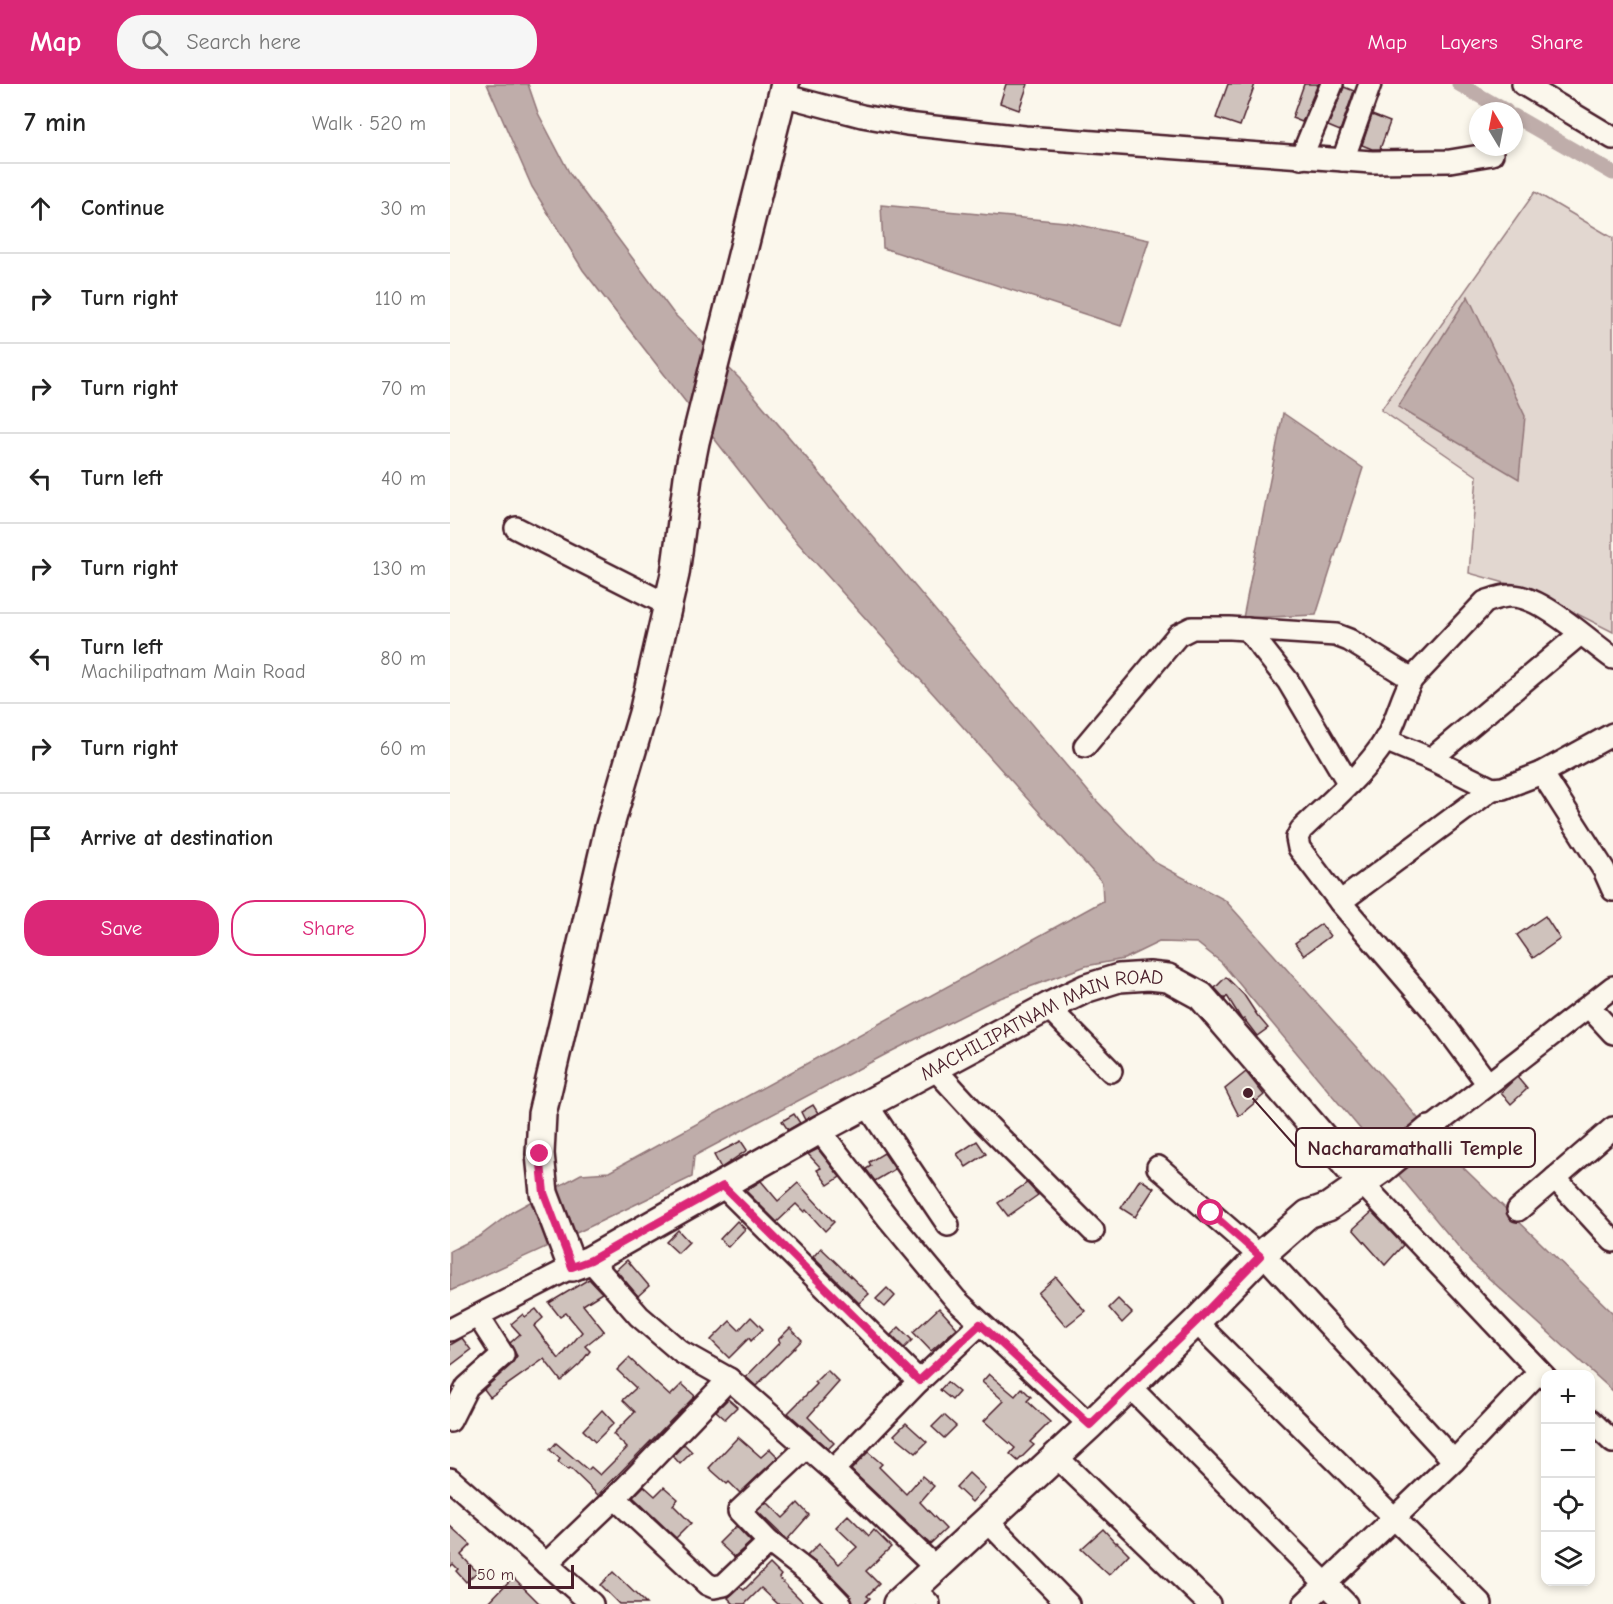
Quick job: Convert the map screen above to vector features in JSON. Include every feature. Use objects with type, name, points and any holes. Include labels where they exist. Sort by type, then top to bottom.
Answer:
[{"type":"main road","points":[[576,1261],[544,1193],[540,1154],[542,1114],[608,832],[643,713],[675,574],[695,442],[784,90]]},
{"type":"main road","name":"MACHILIPATNAM MAIN ROAD","points":[[576,1261],[723,1186],[819,1130],[1048,1007],[1119,978],[1149,976],[1168,978],[1201,996],[1371,1176]]},
{"type":"main road","points":[[915,1602],[936,1568],[1090,1425],[1196,1322],[1267,1261],[1319,1223],[1328,1207],[1429,1130]]},
{"type":"main road","points":[[915,1602],[1206,1332],[1267,1261]]},
{"type":"street","points":[[1301,158],[1332,84]]},
{"type":"street","points":[[1342,160],[1370,84]]},
{"type":"street","points":[[1523,84],[1609,130]]},
{"type":"street","points":[[784,90],[862,116],[907,124],[1025,137],[1342,160],[1423,162],[1450,161],[1480,156]]},
{"type":"street","points":[[516,528],[668,605]]},
{"type":"street","points":[[1488,1084],[1436,1014],[1340,902],[1299,848],[1297,838],[1301,830],[1349,784],[1385,740],[1412,679],[1485,602],[1502,596],[1528,598],[1613,658]]},
{"type":"street","points":[[1085,746],[1178,635],[1192,628],[1336,635],[1349,640],[1412,679]]},
{"type":"street","points":[[1247,629],[1288,681],[1349,784]]},
{"type":"street","points":[[1431,759],[1580,634]]},
{"type":"street","points":[[1385,740],[1431,759],[1492,789],[1503,788],[1542,773],[1613,735]]},
{"type":"street","points":[[1542,773],[1604,870],[1613,890]]},
{"type":"street","points":[[1340,902],[1492,789]]},
{"type":"street","points":[[1429,1130],[1613,987]]},
{"type":"street","points":[[1048,1007],[1111,1071]]},
{"type":"street","points":[[1589,1007],[1613,1033]]},
{"type":"street","points":[[934,1068],[980,1118],[1093,1231]]},
{"type":"street","points":[[867,1105],[948,1225]]},
{"type":"street","points":[[1518,1210],[1613,1128]]},
{"type":"street","points":[[819,1130],[933,1274],[980,1324],[1090,1425]]},
{"type":"street","points":[[1158,1167],[1267,1261],[1454,1461]]},
{"type":"street","points":[[1371,1176],[1541,1374]]},
{"type":"street","points":[[1555,1178],[1613,1241]]},
{"type":"street","points":[[723,1186],[919,1381]]},
{"type":"street","points":[[576,1261],[681,1352],[729,1379],[833,1470],[936,1568]]},
{"type":"street","name":"MACHILIPATNAM MAIN ROAD","points":[[450,1330],[576,1261]]},
{"type":"street","points":[[450,1421],[467,1387],[503,1355],[478,1316]]},
{"type":"street","points":[[833,1470],[919,1381],[980,1324]]},
{"type":"street","points":[[1206,1332],[1481,1604]]},
{"type":"street","points":[[1304,1604],[1541,1376]]},
{"type":"street","points":[[546,1564],[615,1498],[729,1379]]},
{"type":"street","points":[[1139,1396],[1346,1604]]},
{"type":"street","points":[[1594,1424],[1613,1442]]},
{"type":"street","points":[[807,1447],[738,1511],[769,1542],[818,1580],[842,1604]]},
{"type":"street","points":[[1065,1465],[1209,1604]]},
{"type":"street","points":[[450,1479],[592,1604]]},
{"type":"street","points":[[615,1498],[707,1584],[714,1587],[724,1585],[769,1542]]},
{"type":"street","points":[[995,1529],[1068,1604]]},
{"type":"shaded area","points":[[487,84],[528,84],[538,113],[570,174],[674,314],[740,379],[1092,796],[1156,863],[1225,900],[1398,1094],[1440,1145],[1613,1313],[1613,1391],[1595,1375],[1595,1370],[1590,1370],[1472,1263],[1221,962],[1197,943],[1159,942],[1124,959],[1086,966],[992,1001],[694,1156],[692,1177],[450,1291],[450,1251],[480,1236],[512,1212],[581,1174],[609,1172],[1103,901],[1102,882],[780,523],[583,270],[532,187]]},
{"type":"shaded area","points":[[1535,192],[1613,238],[1613,632],[1530,590],[1469,573],[1477,476],[1381,410]]},
{"type":"shaded area","points":[[881,205],[1066,222],[1149,240],[1121,326],[883,248]]},
{"type":"shaded area","points":[[1468,296],[1525,416],[1519,479],[1398,407]]},
{"type":"shaded area","points":[[1283,413],[1363,468],[1316,615],[1243,618]]},
{"type":"building","points":[[1006,84],[1028,84],[1019,110],[1000,103]]},
{"type":"building","points":[[1228,84],[1255,84],[1240,126],[1216,118]]},
{"type":"building","points":[[1304,84],[1318,84],[1302,122],[1292,118]]},
{"type":"building","points":[[1344,87],[1354,91],[1340,131],[1328,126]]},
{"type":"building","points":[[1372,115],[1390,122],[1380,149],[1362,145]]},
{"type":"building","points":[[1545,916],[1560,939],[1533,958],[1517,935]]},
{"type":"building","points":[[1321,924],[1330,936],[1304,955],[1295,943]]},
{"type":"building","points":[[1226,977],[1244,995],[1268,1028],[1257,1036],[1244,1019],[1242,1020],[1227,996],[1225,999],[1215,988]]},
{"type":"building","points":[[1246,1072],[1264,1095],[1239,1116],[1225,1089]]},
{"type":"building","points":[[1517,1077],[1527,1089],[1511,1104],[1501,1092]]},
{"type":"building","points":[[813,1105],[818,1113],[805,1120],[801,1112]]},
{"type":"building","points":[[794,1114],[800,1123],[788,1130],[782,1121]]},
{"type":"building","points":[[741,1141],[747,1150],[721,1168],[714,1155]]},
{"type":"building","points":[[977,1141],[986,1154],[966,1167],[957,1154]]},
{"type":"building","points":[[818,1149],[840,1177],[828,1185],[817,1170],[821,1168],[808,1154]]},
{"type":"building","points":[[884,1153],[895,1169],[875,1181],[866,1169],[871,1166],[869,1162]]},
{"type":"building","points":[[1140,1179],[1154,1188],[1135,1217],[1121,1208]]},
{"type":"building","points":[[761,1181],[778,1201],[798,1183],[834,1222],[825,1231],[806,1210],[804,1212],[796,1204],[777,1222],[746,1191]]},
{"type":"building","points":[[1027,1183],[1038,1195],[1008,1216],[998,1203]]},
{"type":"building","points":[[1372,1212],[1403,1245],[1385,1265],[1353,1229]]},
{"type":"building","points":[[737,1221],[745,1229],[728,1247],[720,1239]]},
{"type":"building","points":[[678,1230],[689,1242],[678,1253],[666,1242]]},
{"type":"building","points":[[821,1248],[869,1294],[859,1303],[813,1257]]},
{"type":"building","points":[[627,1260],[649,1286],[638,1296],[616,1270]]},
{"type":"building","points":[[1056,1277],[1085,1311],[1066,1326],[1038,1293]]},
{"type":"building","points":[[589,1279],[602,1293],[583,1305],[604,1331],[585,1346],[590,1351],[580,1364],[561,1381],[544,1359],[490,1397],[484,1389],[511,1365],[517,1356],[510,1343],[520,1334],[511,1324],[523,1314],[525,1317],[536,1309],[543,1318],[534,1326],[559,1359],[582,1332],[566,1313],[560,1317],[549,1303]]},
{"type":"building","points":[[887,1288],[895,1296],[885,1307],[876,1299]]},
{"type":"building","points":[[1118,1299],[1132,1313],[1122,1323],[1109,1308]]},
{"type":"building","points":[[939,1308],[957,1328],[931,1351],[913,1332]]},
{"type":"building","points":[[751,1317],[763,1329],[751,1341],[749,1338],[729,1358],[711,1340],[730,1321],[739,1330]]},
{"type":"building","points":[[899,1327],[912,1340],[904,1348],[891,1335]]},
{"type":"building","points":[[790,1328],[802,1340],[756,1386],[746,1377],[780,1342],[778,1340]]},
{"type":"building","points":[[462,1338],[471,1350],[450,1366],[450,1345]]},
{"type":"building","points":[[629,1358],[670,1396],[682,1384],[695,1396],[598,1495],[570,1468],[568,1470],[558,1462],[560,1459],[550,1450],[556,1443],[588,1470],[591,1467],[600,1475],[627,1448],[613,1434],[635,1412],[623,1400],[636,1388],[617,1370]]},
{"type":"building","points":[[827,1370],[839,1382],[808,1417],[834,1443],[828,1449],[788,1413],[817,1384],[815,1382]]},
{"type":"building","points":[[989,1374],[1015,1396],[1022,1388],[1031,1397],[1027,1401],[1050,1422],[1030,1442],[1034,1445],[1018,1461],[1010,1454],[1015,1448],[984,1421],[1004,1401],[982,1382]]},
{"type":"building","points":[[947,1382],[959,1392],[952,1400],[940,1390]]},
{"type":"building","points":[[728,1399],[737,1407],[725,1419],[716,1411]]},
{"type":"building","points":[[602,1410],[614,1423],[595,1442],[583,1430]]},
{"type":"building","points":[[944,1415],[956,1426],[944,1438],[932,1427]]},
{"type":"building","points":[[906,1423],[927,1442],[916,1453],[894,1435]]},
{"type":"building","points":[[738,1437],[761,1457],[770,1449],[778,1457],[740,1493],[709,1468]]},
{"type":"building","points":[[684,1444],[692,1452],[680,1464],[673,1456]]},
{"type":"building","points":[[868,1452],[882,1464],[879,1467],[906,1494],[922,1476],[934,1486],[920,1502],[946,1529],[930,1544],[851,1470]]},
{"type":"building","points":[[969,1473],[985,1488],[972,1502],[956,1487]]},
{"type":"building","points":[[644,1486],[655,1496],[664,1487],[678,1499],[673,1505],[691,1523],[676,1538],[633,1497]]},
{"type":"building","points":[[767,1502],[783,1518],[798,1503],[809,1515],[787,1540],[757,1511]]},
{"type":"building","points":[[848,1515],[869,1536],[874,1530],[891,1547],[866,1571],[879,1584],[867,1596],[870,1598],[864,1604],[853,1604],[850,1595],[827,1571],[807,1556],[819,1544],[839,1564],[857,1547],[836,1527]]},
{"type":"building","points":[[450,1526],[471,1545],[461,1555],[477,1572],[466,1582],[453,1564],[450,1567]]},
{"type":"building","points":[[736,1526],[751,1542],[734,1557],[719,1543]]},
{"type":"building","points":[[1103,1529],[1129,1554],[1109,1575],[1081,1549]]},
{"type":"building","points":[[770,1564],[781,1575],[779,1578],[805,1604],[778,1604],[761,1588],[745,1604],[734,1604],[728,1598],[740,1587],[744,1590]]},
{"type":"building","points":[[613,1572],[646,1604],[619,1604],[600,1585]]},
{"type":"building","points":[[513,1577],[540,1604],[487,1604]]},
{"type":"waterway","points":[[1459,84],[1490,102]]},
{"type":"waterway","points":[[1523,121],[1613,173]]},
{"type":"place","name":"Nacharamathalli Temple","points":[[1248,1093]]},
{"type":"route","points":[[540,1154],[544,1193],[572,1267],[591,1260],[723,1186],[919,1381],[980,1324],[1090,1425],[1260,1256],[1211,1213]]}]
